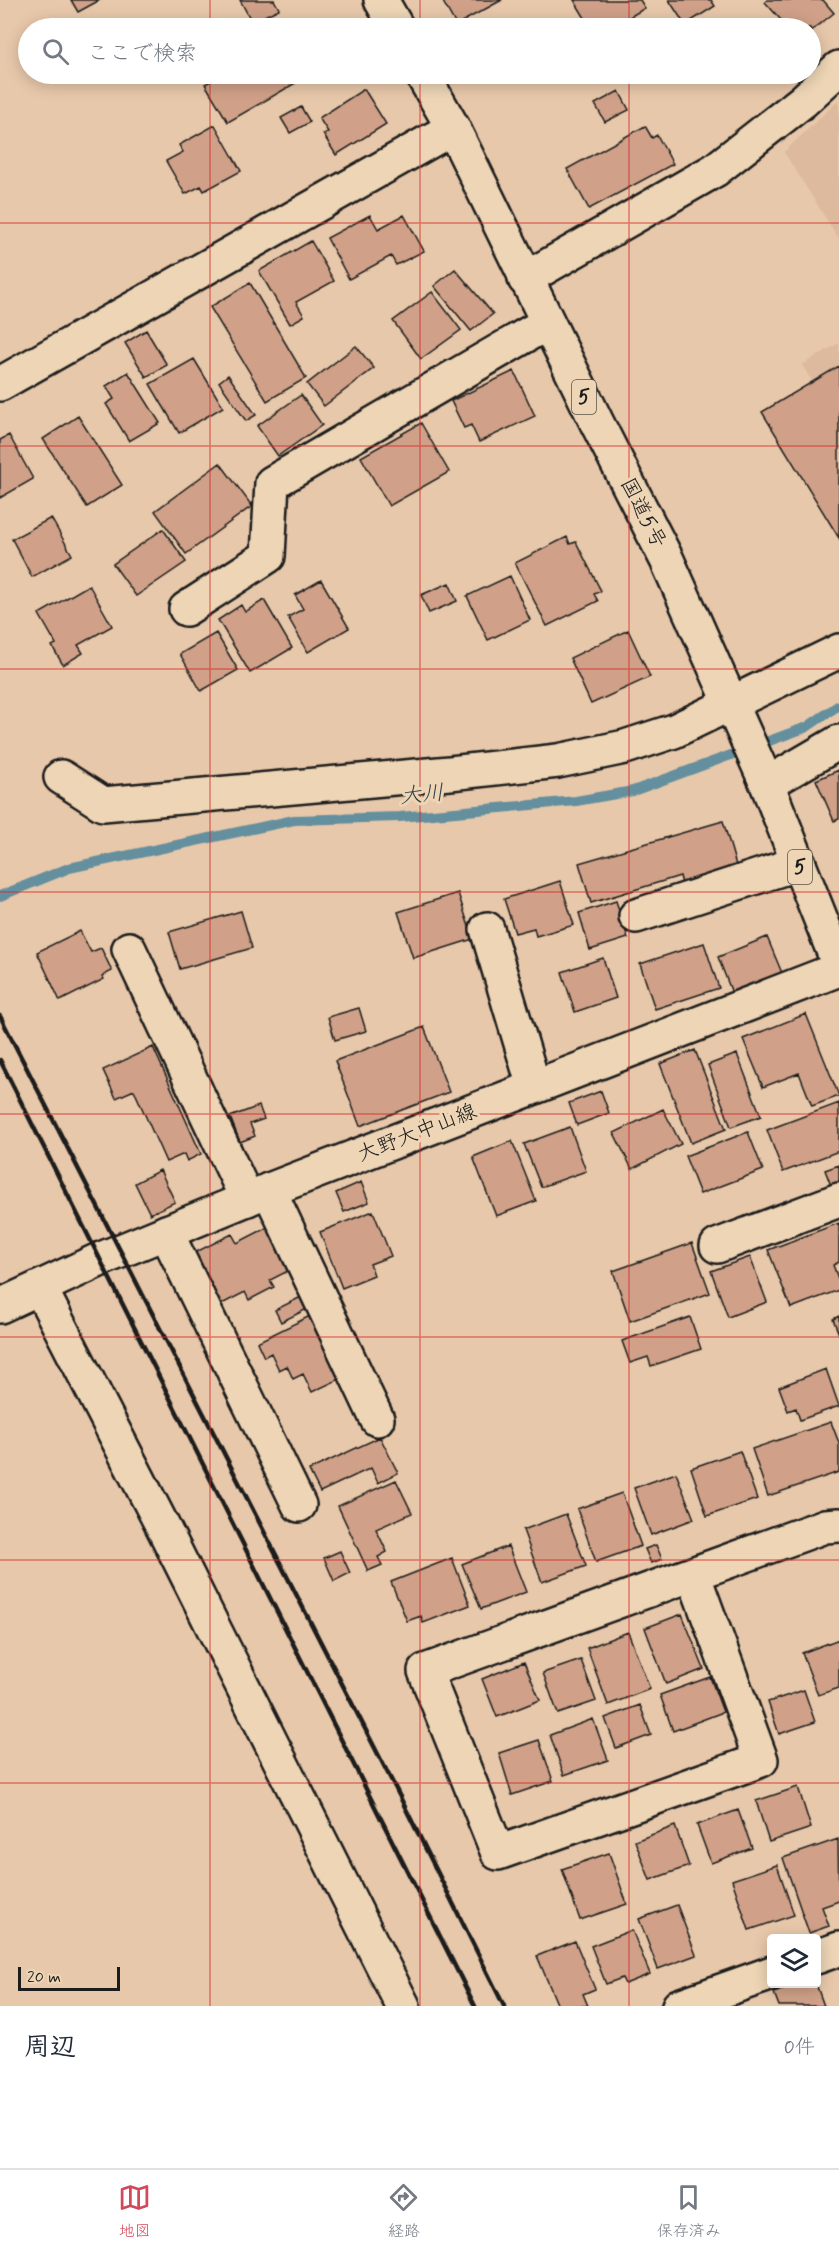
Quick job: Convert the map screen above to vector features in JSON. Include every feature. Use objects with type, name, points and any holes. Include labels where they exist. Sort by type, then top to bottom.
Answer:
[{"type":"main road","points":[[381,0],[391,18]]},
{"type":"main road","points":[[525,279],[715,170],[803,101],[839,68]]},
{"type":"main road","name":"国道5号","points":[[428,84],[453,128],[525,279],[667,560],[763,777],[839,967]]},
{"type":"main road","points":[[0,384],[453,128]]},
{"type":"main road","points":[[186,609],[268,556],[272,483],[548,323]]},
{"type":"main road","points":[[61,777],[103,804],[558,761],[625,747],[735,714],[839,651]]},
{"type":"main road","points":[[763,777],[839,742]]},
{"type":"main road","points":[[636,916],[799,863]]},
{"type":"main road","points":[[487,929],[534,1087]]},
{"type":"main road","points":[[129,949],[377,1419]]},
{"type":"main road","name":"大野大中山線","points":[[0,1306],[101,1259],[166,1232],[839,967]]},
{"type":"main road","points":[[717,1246],[839,1200]]},
{"type":"main road","points":[[166,1232],[299,1505]]},
{"type":"main road","points":[[40,1288],[164,1529],[403,2006]]},
{"type":"main road","points":[[693,1574],[761,1760],[498,1853],[425,1671],[825,1526],[839,1525]]},
{"type":"main road","points":[[821,1955],[839,1949]]},
{"type":"main road","points":[[679,2006],[767,1974]]},
{"type":"shaded area","points":[[839,100],[839,239],[784,152]]},
{"type":"shaded area","points":[[839,343],[839,424],[802,365]]},
{"type":"building","points":[[71,0],[100,0],[78,12]]},
{"type":"building","points":[[240,0],[274,0],[279,9],[260,18],[250,18]]},
{"type":"building","points":[[442,0],[502,0],[469,18],[452,18]]},
{"type":"building","points":[[574,0],[640,0],[645,8],[628,18],[585,18]]},
{"type":"building","points":[[669,0],[711,0],[715,6],[696,18],[681,18]]},
{"type":"building","points":[[767,0],[823,0],[834,13],[821,23],[821,18],[779,18],[765,2]]},
{"type":"building","points":[[205,84],[294,84],[228,122]]},
{"type":"building","points":[[364,89],[386,124],[336,155],[323,134],[328,132],[319,118]]},
{"type":"building","points":[[619,91],[629,110],[605,122],[595,104]]},
{"type":"building","points":[[301,107],[310,122],[290,133],[281,118]]},
{"type":"building","points":[[215,125],[241,171],[204,191],[201,186],[185,194],[166,161],[183,152],[179,145]]},
{"type":"building","points":[[645,126],[652,138],[657,135],[673,164],[589,209],[567,169]]},
{"type":"building","points":[[370,215],[378,229],[404,215],[424,251],[396,265],[391,256],[349,279],[327,238]]},
{"type":"building","points":[[311,241],[334,281],[296,302],[304,316],[290,324],[259,271]]},
{"type":"building","points":[[455,269],[493,314],[471,331],[434,286]]},
{"type":"building","points":[[250,283],[306,378],[267,401],[210,307]]},
{"type":"building","points":[[432,292],[461,330],[421,359],[393,321]]},
{"type":"building","points":[[146,330],[167,365],[146,377],[125,343]]},
{"type":"building","points":[[356,346],[374,368],[324,406],[307,384]]},
{"type":"building","points":[[194,359],[223,407],[179,433],[150,384]]},
{"type":"building","points":[[839,366],[839,538],[762,412]]},
{"type":"building","points":[[514,371],[535,416],[479,442],[471,425],[464,428],[451,401]]},
{"type":"building","points":[[128,372],[160,423],[129,441],[106,404],[114,399],[106,386]]},
{"type":"building","points":[[228,375],[256,415],[246,421],[219,382]]},
{"type":"building","points":[[301,395],[322,425],[278,456],[257,426]]},
{"type":"building","points":[[78,416],[122,485],[87,507],[43,439]]},
{"type":"building","points":[[421,423],[449,472],[389,506],[361,457]]},
{"type":"building","points":[[9,435],[33,479],[0,498],[0,440]]},
{"type":"building","points":[[220,463],[252,506],[186,554],[155,511]]},
{"type":"building","points":[[51,518],[72,555],[32,577],[12,539]]},
{"type":"building","points":[[163,529],[186,562],[136,596],[113,564]]},
{"type":"building","points":[[567,537],[570,544],[576,542],[601,591],[594,594],[598,601],[547,626],[515,563]]},
{"type":"building","points":[[510,576],[530,620],[488,640],[467,596]]},
{"type":"building","points":[[321,580],[349,628],[308,652],[288,617],[303,609],[295,595]]},
{"type":"building","points":[[449,583],[457,601],[429,613],[421,595]]},
{"type":"building","points":[[89,585],[112,626],[78,645],[83,653],[63,665],[52,646],[56,644],[39,614]]},
{"type":"building","points":[[264,600],[292,648],[250,673],[218,620],[241,605],[245,612]]},
{"type":"building","points":[[628,630],[650,677],[591,704],[570,658]]},
{"type":"building","points":[[216,633],[238,670],[201,691],[180,654]]},
{"type":"building","points":[[839,770],[839,819],[834,821],[816,780]]},
{"type":"building","points":[[723,821],[738,872],[683,888],[680,876],[591,903],[579,863]]},
{"type":"building","points":[[560,881],[574,925],[536,936],[534,928],[515,933],[504,899]]},
{"type":"building","points":[[458,893],[473,939],[413,958],[398,912]]},
{"type":"building","points":[[616,901],[628,938],[590,950],[579,913]]},
{"type":"building","points":[[241,911],[252,948],[180,969],[169,932]]},
{"type":"building","points":[[80,931],[91,952],[101,948],[112,971],[102,976],[104,979],[60,1001],[37,952]]},
{"type":"building","points":[[767,937],[782,973],[732,993],[718,957]]},
{"type":"building","points":[[704,943],[719,988],[655,1009],[640,964]]},
{"type":"building","points":[[603,958],[616,998],[575,1012],[562,972]]},
{"type":"building","points":[[359,1008],[366,1031],[335,1040],[328,1017]]},
{"type":"building","points":[[806,1014],[839,1096],[812,1106],[799,1073],[763,1087],[743,1039]]},
{"type":"building","points":[[424,1027],[449,1092],[360,1126],[335,1061]]},
{"type":"building","points":[[153,1047],[201,1154],[187,1161],[184,1154],[166,1162],[134,1090],[116,1098],[103,1070]]},
{"type":"building","points":[[695,1050],[726,1129],[691,1143],[660,1064]]},
{"type":"building","points":[[737,1054],[761,1116],[731,1127],[708,1065]]},
{"type":"building","points":[[601,1091],[609,1113],[577,1125],[569,1103]]},
{"type":"building","points":[[839,1103],[839,1151],[783,1172],[767,1130]]},
{"type":"building","points":[[259,1106],[264,1119],[250,1124],[255,1136],[240,1142],[230,1117]]},
{"type":"building","points":[[663,1109],[681,1144],[632,1169],[614,1133]]},
{"type":"building","points":[[570,1127],[586,1171],[541,1187],[524,1144]]},
{"type":"building","points":[[748,1132],[763,1170],[700,1194],[685,1156]]},
{"type":"building","points":[[512,1141],[536,1201],[496,1216],[473,1157]]},
{"type":"building","points":[[839,1165],[839,1186],[832,1188],[825,1170]]},
{"type":"building","points":[[160,1170],[175,1202],[150,1214],[135,1183]]},
{"type":"building","points":[[361,1182],[369,1202],[344,1212],[336,1193]]},
{"type":"building","points":[[373,1211],[391,1256],[370,1264],[374,1275],[342,1288],[320,1232]]},
{"type":"building","points":[[839,1223],[839,1262],[833,1265],[839,1281],[839,1290],[791,1308],[768,1250]]},
{"type":"building","points":[[270,1226],[292,1269],[270,1280],[274,1287],[249,1300],[245,1292],[220,1305],[194,1253],[232,1234],[237,1243]]},
{"type":"building","points":[[692,1243],[710,1293],[630,1321],[613,1271]]},
{"type":"building","points":[[750,1257],[767,1302],[728,1317],[711,1271]]},
{"type":"building","points":[[303,1296],[309,1308],[281,1322],[275,1310]]},
{"type":"building","points":[[314,1314],[344,1377],[312,1392],[303,1374],[293,1379],[287,1366],[279,1370],[271,1353],[264,1357],[257,1342]]},
{"type":"building","points":[[839,1316],[839,1334],[833,1319]]},
{"type":"building","points":[[690,1317],[701,1349],[651,1366],[648,1357],[630,1363],[622,1341]]},
{"type":"building","points":[[826,1369],[839,1406],[800,1420],[796,1408],[788,1411],[779,1387]]},
{"type":"building","points":[[831,1422],[839,1443],[839,1472],[768,1496],[752,1449]]},
{"type":"building","points":[[380,1437],[398,1473],[378,1483],[371,1468],[320,1492],[309,1470]]},
{"type":"building","points":[[740,1451],[757,1499],[707,1516],[691,1468]]},
{"type":"building","points":[[676,1473],[694,1519],[651,1535],[634,1488]]},
{"type":"building","points":[[396,1480],[412,1513],[376,1529],[387,1552],[378,1557],[382,1565],[368,1571],[338,1506]]},
{"type":"building","points":[[622,1493],[641,1546],[596,1562],[577,1509]]},
{"type":"building","points":[[566,1514],[586,1566],[542,1582],[523,1530]]},
{"type":"building","points":[[656,1545],[662,1559],[651,1563],[645,1549]]},
{"type":"building","points":[[508,1546],[526,1592],[481,1609],[462,1564]]},
{"type":"building","points":[[340,1551],[350,1573],[334,1581],[324,1558]]},
{"type":"building","points":[[452,1558],[470,1605],[423,1623],[421,1616],[407,1621],[391,1582]]},
{"type":"building","points":[[682,1614],[704,1669],[666,1684],[645,1628]]},
{"type":"building","points":[[628,1632],[650,1689],[608,1705],[587,1648]]},
{"type":"building","points":[[839,1639],[839,1688],[818,1695],[802,1653]]},
{"type":"building","points":[[581,1660],[596,1701],[558,1714],[543,1673]]},
{"type":"building","points":[[524,1662],[540,1700],[497,1717],[482,1679]]},
{"type":"building","points":[[710,1677],[723,1712],[673,1731],[660,1695]]},
{"type":"building","points":[[804,1690],[815,1722],[779,1734],[768,1702]]},
{"type":"building","points":[[640,1705],[651,1735],[616,1748],[605,1718]]},
{"type":"building","points":[[593,1719],[608,1760],[564,1775],[550,1735]]},
{"type":"building","points":[[539,1740],[553,1781],[512,1795],[499,1753]]},
{"type":"building","points":[[798,1787],[811,1828],[769,1842],[756,1801]]},
{"type":"building","points":[[738,1810],[752,1848],[711,1863],[697,1825]]},
{"type":"building","points":[[675,1826],[689,1866],[650,1880],[635,1841]]},
{"type":"building","points":[[838,1839],[839,1901],[822,1907],[829,1926],[809,1933],[783,1858]]},
{"type":"building","points":[[609,1853],[627,1904],[580,1920],[562,1869]]},
{"type":"building","points":[[777,1865],[794,1915],[749,1930],[732,1880]]},
{"type":"building","points":[[677,1905],[696,1955],[658,1969],[639,1919]]},
{"type":"building","points":[[632,1930],[650,1974],[625,1984],[622,1978],[606,1984],[591,1946]]},
{"type":"building","points":[[575,1941],[595,1989],[583,1994],[588,2006],[558,2006],[537,1956]]},
{"type":"building","points":[[788,1988],[817,1988],[824,2006],[779,2006],[774,1993]]},
{"type":"waterway","name":"大川","points":[[0,896],[69,868],[294,820],[400,817],[576,801],[633,791],[807,727],[839,705]]},
{"type":"railway","points":[[0,1016],[400,1797],[504,2006]]},
{"type":"railway","points":[[0,1060],[475,2006]]}]
